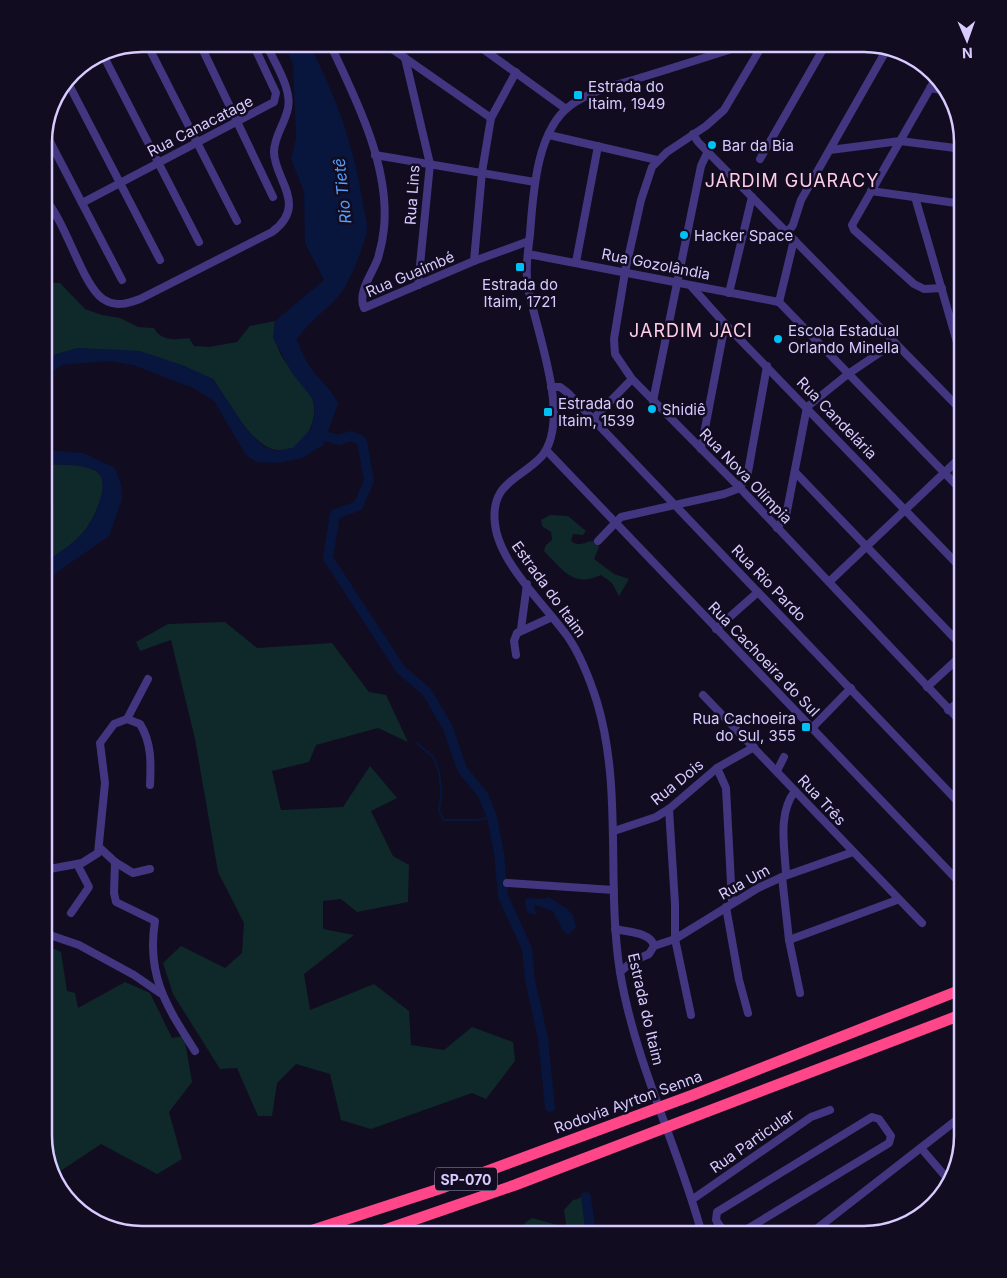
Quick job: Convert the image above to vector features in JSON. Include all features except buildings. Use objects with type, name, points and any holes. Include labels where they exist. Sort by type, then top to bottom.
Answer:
[{"type":"highway","name":"Rodovia Ayrton Senna","points":[[326,1226],[440,1189],[692,1095],[954,993]]},
{"type":"highway","name":"SP-070","points":[[396,1226],[515,1185],[954,1017]]},
{"type":"street","points":[[152,52],[196,143],[237,220]]},
{"type":"street","points":[[204,52],[273,197]]},
{"type":"street","name":"Rua Canacatage","points":[[82,203],[276,101],[276,94],[257,52]]},
{"type":"street","points":[[53,210],[60,220],[98,294],[114,304],[128,304],[140,300],[272,232],[282,223],[288,202],[286,183],[275,160],[274,152],[288,108],[288,98],[269,52]]},
{"type":"street","name":"Rua Guaimbé","points":[[334,52],[360,107],[375,155],[384,201],[384,226],[378,258],[364,291],[363,306],[368,308],[474,261],[529,241]]},
{"type":"street","points":[[397,52],[491,118]]},
{"type":"street","points":[[488,52],[566,109]]},
{"type":"street","points":[[547,451],[555,420],[551,387],[528,285],[528,254],[536,182],[542,154],[549,135],[566,109],[583,98],[612,86],[719,53]]},
{"type":"street","name":"Rua Nova Olímpia","points":[[758,53],[724,110],[657,160],[648,178],[641,200],[625,272],[614,347],[619,362],[632,379],[700,450],[740,488],[954,716]]},
{"type":"street","points":[[760,160],[821,53]]},
{"type":"street","points":[[787,233],[793,225],[801,200],[884,55]]},
{"type":"street","name":"Rua Lins","points":[[405,58],[430,164],[418,285]]},
{"type":"street","points":[[106,60],[199,242]]},
{"type":"street","points":[[410,78],[414,73],[423,71]]},
{"type":"street","points":[[474,261],[482,172],[491,118],[516,72]]},
{"type":"street","points":[[932,84],[853,222],[853,228],[914,284],[924,289],[942,288]]},
{"type":"street","points":[[71,88],[160,260]]},
{"type":"street","points":[[930,88],[937,89]]},
{"type":"street","points":[[693,134],[752,197],[954,403]]},
{"type":"street","points":[[549,135],[657,160]]},
{"type":"street","points":[[830,150],[900,141],[954,148]]},
{"type":"street","points":[[576,262],[598,146]]},
{"type":"street","points":[[53,147],[122,280]]},
{"type":"street","points":[[653,401],[701,166],[708,151]]},
{"type":"street","points":[[375,155],[536,182]]},
{"type":"street","points":[[871,191],[954,203]]},
{"type":"street","points":[[729,293],[752,197]]},
{"type":"street","points":[[914,197],[954,331]]},
{"type":"street","points":[[794,240],[779,302],[954,483]]},
{"type":"street","name":"Rua Gozolândia","points":[[528,254],[779,302]]},
{"type":"street","name":"Rua Candelária","points":[[691,286],[725,324],[906,508],[954,560]]},
{"type":"street","points":[[700,450],[725,324]]},
{"type":"street","points":[[778,528],[786,516],[807,407],[848,374],[894,343]]},
{"type":"street","points":[[598,541],[614,521],[621,517],[724,494],[740,488],[748,472],[767,366]]},
{"type":"street","points":[[593,419],[632,379]]},
{"type":"street","name":"Rua Rio Pardo","points":[[551,387],[564,390],[593,419],[954,797]]},
{"type":"street","name":"Rua Cachoeira do Sul","points":[[547,451],[954,877]]},
{"type":"street","name":"Estrada do Itaim","points":[[547,451],[538,461],[503,487],[494,509],[494,525],[502,548],[576,650],[600,715],[614,831],[615,929],[620,972],[639,1051],[693,1199],[700,1226]]},
{"type":"street","points":[[829,582],[954,463]]},
{"type":"street","points":[[795,472],[954,638]]},
{"type":"street","points":[[521,629],[527,584]]},
{"type":"street","points":[[716,629],[758,592]]},
{"type":"street","points":[[516,654],[514,637],[521,629],[552,617]]},
{"type":"street","points":[[927,687],[954,662]]},
{"type":"street","points":[[52,868],[77,864],[92,858],[100,848],[100,823],[105,773],[100,743],[114,724],[127,719],[148,679]]},
{"type":"street","points":[[812,728],[851,688]]},
{"type":"street","name":"Rua Três","points":[[703,695],[897,900],[922,923]]},
{"type":"street","points":[[948,710],[954,706]]},
{"type":"street","points":[[127,719],[140,724],[143,728],[150,750],[150,785]]},
{"type":"street","name":"Rua Dois","points":[[614,831],[645,822],[669,809],[718,768],[754,747]]},
{"type":"street","points":[[777,772],[784,757]]},
{"type":"street","points":[[718,768],[726,788],[729,905],[739,980],[748,1013]]},
{"type":"street","points":[[795,791],[789,798],[784,814],[784,876],[789,940],[800,993]]},
{"type":"street","points":[[669,809],[675,894],[675,938],[691,1015]]},
{"type":"street","points":[[100,848],[115,862],[133,873],[150,869]]},
{"type":"street","name":"Rua Um","points":[[620,972],[633,961],[650,954],[654,946],[675,938],[729,905],[784,876],[853,852]]},
{"type":"street","points":[[115,862],[114,893],[116,902],[155,921],[151,944],[160,993],[195,1051]]},
{"type":"street","points":[[71,913],[89,887],[77,864]]},
{"type":"street","points":[[507,883],[614,890]]},
{"type":"street","points":[[789,940],[897,900]]},
{"type":"street","points":[[615,929],[647,936],[652,940],[654,946]]},
{"type":"street","points":[[52,936],[79,944],[134,975],[160,993]]},
{"type":"street","name":"Rua Particular","points":[[693,1199],[811,1118],[830,1110]]},
{"type":"street","points":[[720,1226],[716,1220],[717,1212],[872,1117],[879,1119],[891,1136],[889,1142],[751,1226]]},
{"type":"street","points":[[820,1226],[954,1123]]},
{"type":"street","points":[[921,1148],[944,1176]]},
{"type":"green space","points":[[53,282],[60,283],[85,309],[102,315],[120,318],[138,327],[154,328],[160,335],[169,339],[189,338],[194,346],[209,347],[237,342],[250,326],[275,321],[275,334],[281,355],[312,398],[314,411],[311,426],[299,444],[282,450],[272,449],[252,435],[213,379],[78,348],[53,355]]},
{"type":"green space","points":[[53,464],[75,465],[94,470],[100,475],[103,489],[98,507],[82,534],[53,557]]},
{"type":"green space","points":[[550,515],[568,516],[586,531],[583,535],[573,534],[571,541],[580,544],[593,541],[599,547],[594,559],[614,574],[629,579],[619,596],[612,583],[601,575],[583,579],[576,578],[563,570],[544,551],[546,545],[552,540],[551,532],[542,526],[541,520]]},
{"type":"green space","points":[[225,622],[257,648],[332,643],[369,692],[386,695],[408,742],[378,728],[316,745],[309,762],[272,771],[281,810],[343,807],[370,766],[397,798],[371,811],[393,856],[409,865],[408,902],[357,912],[341,899],[323,901],[323,929],[354,935],[304,974],[310,1010],[374,984],[409,1011],[411,1045],[444,1050],[472,1027],[513,1042],[515,1061],[486,1099],[472,1093],[371,1129],[341,1120],[330,1074],[296,1064],[277,1083],[272,1116],[258,1116],[237,1068],[220,1069],[173,994],[163,963],[181,946],[225,968],[242,953],[244,923],[218,872],[195,739],[171,640],[140,651],[136,642],[168,624]]},
{"type":"green space","points":[[52,948],[61,952],[67,991],[75,993],[78,1008],[125,982],[150,993],[172,1038],[184,1036],[192,1082],[169,1112],[182,1159],[157,1174],[101,1144],[60,1171],[53,1147],[52,1135]]},
{"type":"green space","points":[[582,1196],[588,1205],[592,1226],[565,1226],[564,1210],[573,1200]]},
{"type":"green space","points":[[532,1218],[560,1226],[522,1226]]},
{"type":"water","name":"Rio Tietê","points":[[288,52],[313,52],[327,81],[342,119],[354,158],[367,228],[357,261],[342,292],[297,339],[308,363],[338,404],[323,445],[303,458],[278,463],[256,462],[246,455],[214,401],[193,388],[133,365],[109,361],[62,365],[53,372],[53,355],[78,348],[140,351],[182,365],[213,379],[247,430],[263,446],[275,451],[293,448],[311,429],[315,411],[312,398],[292,373],[273,338],[275,321],[324,280],[305,243],[304,192],[291,159],[296,139],[293,64]]},
{"type":"water","points":[[53,451],[83,453],[115,468],[121,484],[122,499],[109,536],[56,573],[53,579],[53,557],[72,543],[86,529],[98,507],[103,489],[100,475],[94,470],[75,465],[53,464]]},
{"type":"water","points":[[549,897],[573,915],[576,927],[568,935],[562,929],[553,911],[534,905],[536,915],[527,912],[525,902],[527,898],[544,899]]},
{"type":"waterway","points":[[321,435],[339,440],[351,436],[362,441],[369,481],[358,506],[335,514],[328,558],[401,670],[427,692],[448,728],[462,769],[483,795],[492,817],[499,853],[503,896],[527,949],[530,980],[543,1038],[550,1107]]},
{"type":"waterway","points":[[417,743],[432,756],[438,768],[441,791],[439,811],[444,820],[477,820],[492,817]]},
{"type":"waterway","points":[[586,1197],[590,1226]]},
{"type":"place","name":"Estrada do Itaim, 1949","points":[[578,95]]},
{"type":"place","name":"Bar da Bia","points":[[712,145]]},
{"type":"place","name":"Hacker Space","points":[[684,235]]},
{"type":"place","name":"Estrada do Itaim, 1721","points":[[520,267]]},
{"type":"place","name":"Escola Estadual Orlando Minella","points":[[778,339]]},
{"type":"place","name":"Shidiê","points":[[652,409]]},
{"type":"place","name":"Estrada do Itaim, 1539","points":[[548,412]]},
{"type":"place","name":"Rua Cachoeira do Sul, 355","points":[[806,727]]},
{"type":"district","name":"JARDIM GUARACY","points":[[792,180]]},
{"type":"district","name":"JARDIM JACI","points":[[691,330]]}]
